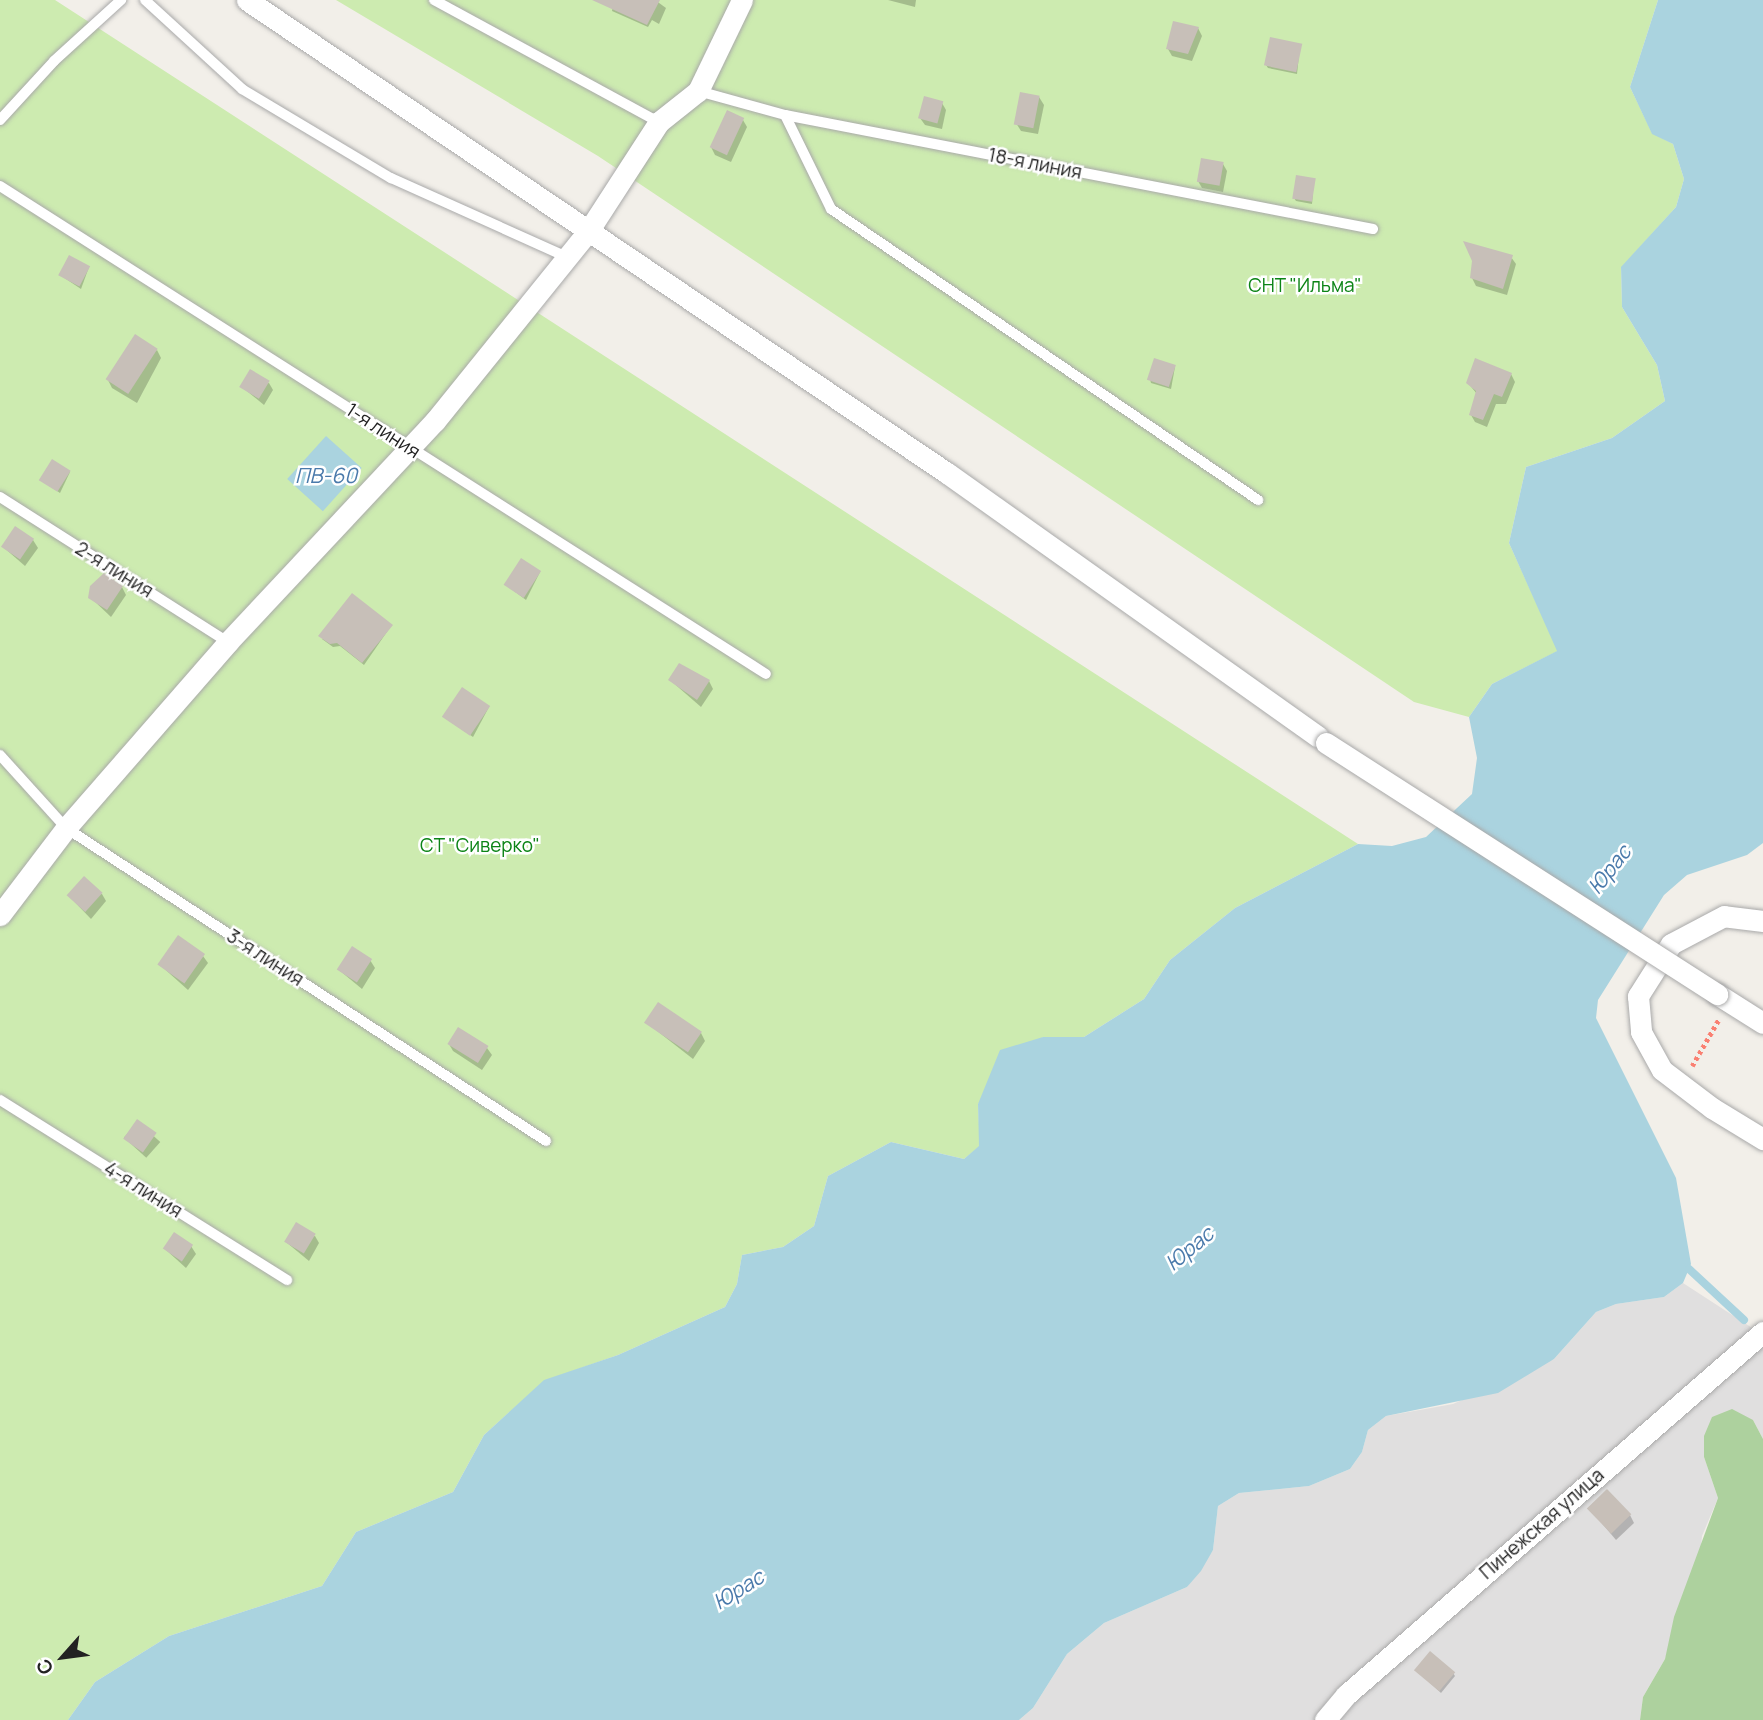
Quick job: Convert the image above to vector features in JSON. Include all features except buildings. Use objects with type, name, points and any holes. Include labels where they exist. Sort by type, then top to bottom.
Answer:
[{"type":"street","points":[[247,0],[947,473],[1322,740],[1763,1023]]},
{"type":"street","points":[[0,915],[66,828],[228,642],[409,448],[589,230],[659,122],[698,91],[742,0]]},
{"type":"street","points":[[1763,921],[1724,916],[1671,944],[1638,996],[1641,1032],[1662,1070],[1712,1108],[1763,1139]]},
{"type":"street","name":"Пинежская улица","points":[[1325,1720],[1346,1695],[1763,1332]]},
{"type":"lane","points":[[0,120],[54,61],[121,0]]},
{"type":"lane","points":[[145,0],[242,89],[391,178],[567,257]]},
{"type":"lane","points":[[433,0],[659,122]]},
{"type":"lane","name":"18-я линия","points":[[698,91],[785,115],[1373,229]]},
{"type":"lane","points":[[785,115],[831,209],[1258,500]]},
{"type":"lane","name":"1-я линия","points":[[0,186],[766,674]]},
{"type":"lane","name":"2-я линия","points":[[0,497],[228,642]]},
{"type":"lane","name":"3-я линия","points":[[0,755],[66,828],[546,1141]]},
{"type":"lane","name":"4-я линия","points":[[0,1100],[287,1280]]},
{"type":"path","points":[[1695,1061],[1720,1016]]},
{"type":"shaded area","points":[[1683,1283],[1763,1335],[1763,1439],[1753,1420],[1704,1457],[1718,1498],[1702,1536],[1700,1557],[1665,1659],[1643,1697],[1640,1720],[1019,1720],[1033,1708],[1067,1654],[1104,1623],[1187,1587],[1213,1550],[1218,1506],[1239,1493],[1309,1486],[1350,1469],[1362,1452],[1368,1430],[1386,1416],[1453,1404],[1554,1359],[1596,1312],[1616,1304],[1664,1297]]},
{"type":"green space","name":"СТ \"Сиверко\"","points":[[0,0],[55,0],[1358,844],[1235,908],[1170,960],[1144,999],[1084,1037],[1043,1037],[978,1104],[980,1146],[964,1159],[891,1142],[828,1176],[814,1226],[783,1247],[742,1255],[737,1284],[725,1307],[618,1355],[544,1381],[484,1435],[453,1492],[356,1532],[322,1586],[169,1636],[95,1682],[68,1720],[0,1720]]},
{"type":"green space","name":"СНТ \"Ильма\"","points":[[336,0],[1658,0],[1630,87],[1652,133],[1673,144],[1684,179],[1676,207],[1621,268],[1622,307],[1657,365],[1665,401],[1612,438],[1526,467],[1509,543],[1558,651],[1492,684],[1469,717],[1414,702],[598,156]]},
{"type":"green space","points":[[1732,1409],[1753,1420],[1763,1439],[1763,1720],[1640,1720],[1643,1697],[1665,1659],[1674,1617],[1718,1498],[1704,1457],[1704,1436],[1712,1417]]},
{"type":"water","name":"Юрас","points":[[1658,0],[1763,0],[1763,843],[1747,855],[1687,875],[1664,895],[1598,1000],[1596,1018],[1676,1178],[1691,1264],[1683,1283],[1664,1297],[1616,1304],[1596,1312],[1554,1359],[1498,1393],[1386,1416],[1368,1430],[1362,1452],[1350,1469],[1309,1486],[1239,1493],[1218,1506],[1213,1550],[1201,1571],[1187,1587],[1104,1623],[1067,1654],[1033,1708],[1019,1720],[68,1720],[95,1682],[169,1636],[322,1586],[356,1532],[453,1492],[484,1435],[544,1380],[618,1355],[725,1307],[737,1284],[742,1255],[783,1247],[814,1226],[828,1176],[891,1142],[964,1159],[979,1146],[978,1104],[1000,1050],[1043,1037],[1084,1037],[1144,999],[1170,960],[1235,908],[1358,844],[1392,846],[1426,837],[1472,794],[1477,758],[1469,717],[1492,684],[1557,651],[1509,543],[1526,467],[1612,438],[1665,401],[1657,365],[1622,307],[1621,267],[1676,207],[1684,179],[1673,144],[1652,134],[1630,87]]},
{"type":"water","name":"ПВ-60","points":[[326,436],[362,468],[323,511],[287,479]]},
{"type":"waterway","points":[[1689,1269],[1744,1320]]}]
